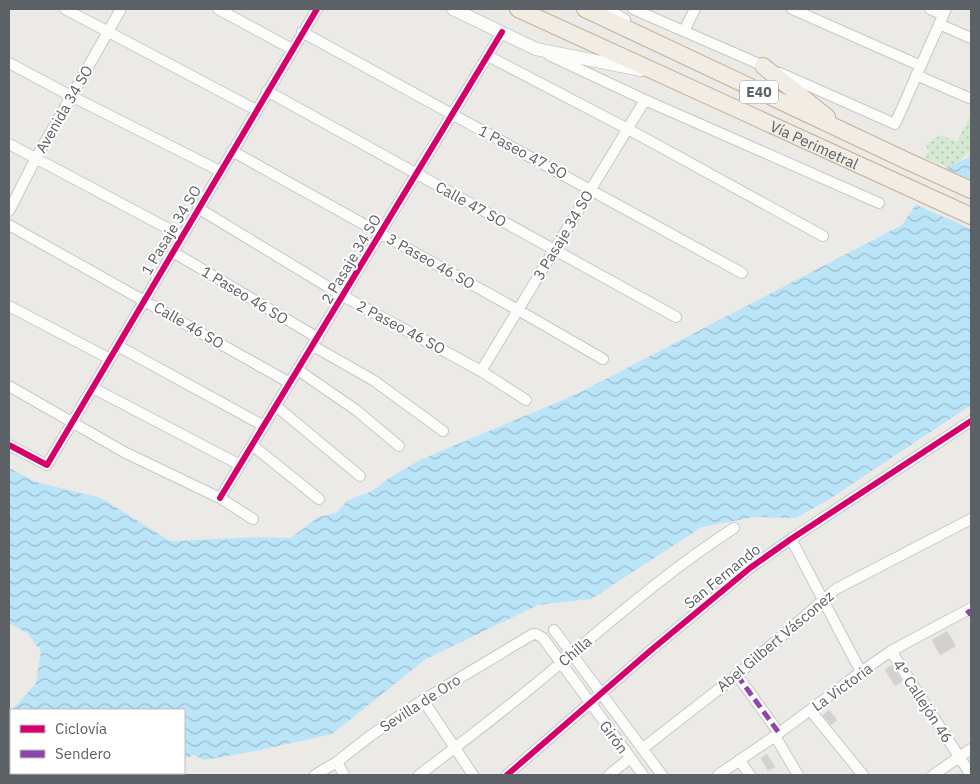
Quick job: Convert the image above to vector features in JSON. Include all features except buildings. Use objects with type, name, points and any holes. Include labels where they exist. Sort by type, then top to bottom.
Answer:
[{"type":"highway","name":"Vía Perimetral","points":[[518,9],[971,216]]},
{"type":"highway","name":"Vía Perimetral","points":[[585,9],[971,190]]},
{"type":"highway","points":[[764,66],[849,134]]},
{"type":"street","points":[[65,9],[256,110]]},
{"type":"street","name":"Avenida 34 SO","points":[[9,211],[36,158],[121,9]]},
{"type":"street","points":[[218,9],[292,49]]},
{"type":"street","name":"1 Pasaje 34 SO","points":[[9,445],[47,465],[317,9]]},
{"type":"street","name":"Vía Perimetral","points":[[453,9],[536,49],[658,74]]},
{"type":"street","name":"Vía Perimetral","points":[[605,9],[670,50]]},
{"type":"street","points":[[633,9],[895,124],[943,16]]},
{"type":"street","points":[[684,31],[695,9]]},
{"type":"street","points":[[792,9],[970,98]]},
{"type":"street","points":[[930,9],[943,16],[971,38]]},
{"type":"street","name":"1 Paseo 47 SO","points":[[302,32],[742,273]]},
{"type":"street","name":"2 Pasaje 34 SO","points":[[220,498],[502,32]]},
{"type":"street","points":[[536,49],[879,203]]},
{"type":"street","points":[[488,56],[628,129],[823,236]]},
{"type":"street","points":[[9,63],[220,171]]},
{"type":"street","name":"Calle 47 SO","points":[[267,92],[676,317]]},
{"type":"street","name":"3 Pasaje 34 SO","points":[[481,371],[646,100]]},
{"type":"street","points":[[9,144],[182,236]]},
{"type":"street","name":"3 Paseo 46 SO","points":[[232,151],[603,359]]},
{"type":"street","name":"2 Paseo 46 SO","points":[[198,208],[343,296],[481,371],[526,400]]},
{"type":"street","name":"Calle 46 SO","points":[[9,225],[290,383]]},
{"type":"street","name":"1 Paseo 46 SO","points":[[173,252],[373,380],[444,431]]},
{"type":"street","points":[[9,306],[110,359]]},
{"type":"street","points":[[118,346],[264,426]]},
{"type":"street","points":[[298,370],[356,410],[399,446]]},
{"type":"street","points":[[9,386],[124,452],[220,498],[253,520]]},
{"type":"street","points":[[92,388],[240,465]]},
{"type":"street","points":[[276,406],[360,476]]},
{"type":"street","name":"San Fernando","points":[[507,775],[589,703],[750,568],[971,421]]},
{"type":"street","points":[[252,445],[319,499]]},
{"type":"street","name":"Abel Gilbert Vásconez","points":[[642,749],[737,675],[836,589],[971,519]]},
{"type":"street","name":"Chilla","points":[[419,775],[561,663],[653,585],[699,550],[734,528]]},
{"type":"street","points":[[791,539],[861,672]]},
{"type":"street","name":"La Victoria","points":[[718,775],[891,651],[970,611]]},
{"type":"street","name":"Girón","points":[[554,630],[662,775]]},
{"type":"street","name":"Girón","points":[[528,635],[536,634],[543,638],[642,775]]},
{"type":"street","name":"Sevilla de Oro","points":[[314,775],[337,762],[370,736],[423,700],[528,635]]},
{"type":"street","name":"4° Callejón 46","points":[[891,651],[971,775]]},
{"type":"street","points":[[737,675],[777,734],[798,775]]},
{"type":"street","points":[[423,700],[473,775]]},
{"type":"street","points":[[810,710],[863,775]]},
{"type":"street","points":[[933,775],[971,749]]},
{"type":"street","points":[[609,775],[630,758]]},
{"type":"street","points":[[739,760],[750,775]]},
{"type":"street","points":[[337,762],[344,775]]},
{"type":"green space","points":[[971,114],[971,149],[952,169],[924,157],[929,151],[925,144],[941,135],[957,142]]},
{"type":"water","points":[[971,156],[971,405],[828,500],[796,518],[754,517],[702,527],[591,599],[538,605],[426,659],[332,734],[204,760],[194,755],[185,759],[185,709],[13,709],[36,683],[41,651],[27,633],[9,623],[9,468],[36,482],[101,498],[170,541],[259,537],[291,538],[318,517],[336,513],[347,501],[372,491],[389,478],[420,460],[577,394],[902,225],[938,172]]},
{"type":"water","points":[[9,714],[10,774],[156,774],[9,775]]},
{"type":"pier","points":[[943,167],[971,180],[971,229],[914,204],[937,170]]},
{"type":"marked path","points":[[967,610],[971,615]]},
{"type":"marked path","points":[[737,675],[779,733]]},
{"type":"cycle path","points":[[9,445],[47,465],[317,9]]},
{"type":"cycle path","points":[[220,498],[502,32]]},
{"type":"cycle path","points":[[507,775],[650,651],[750,568],[971,421]]}]
